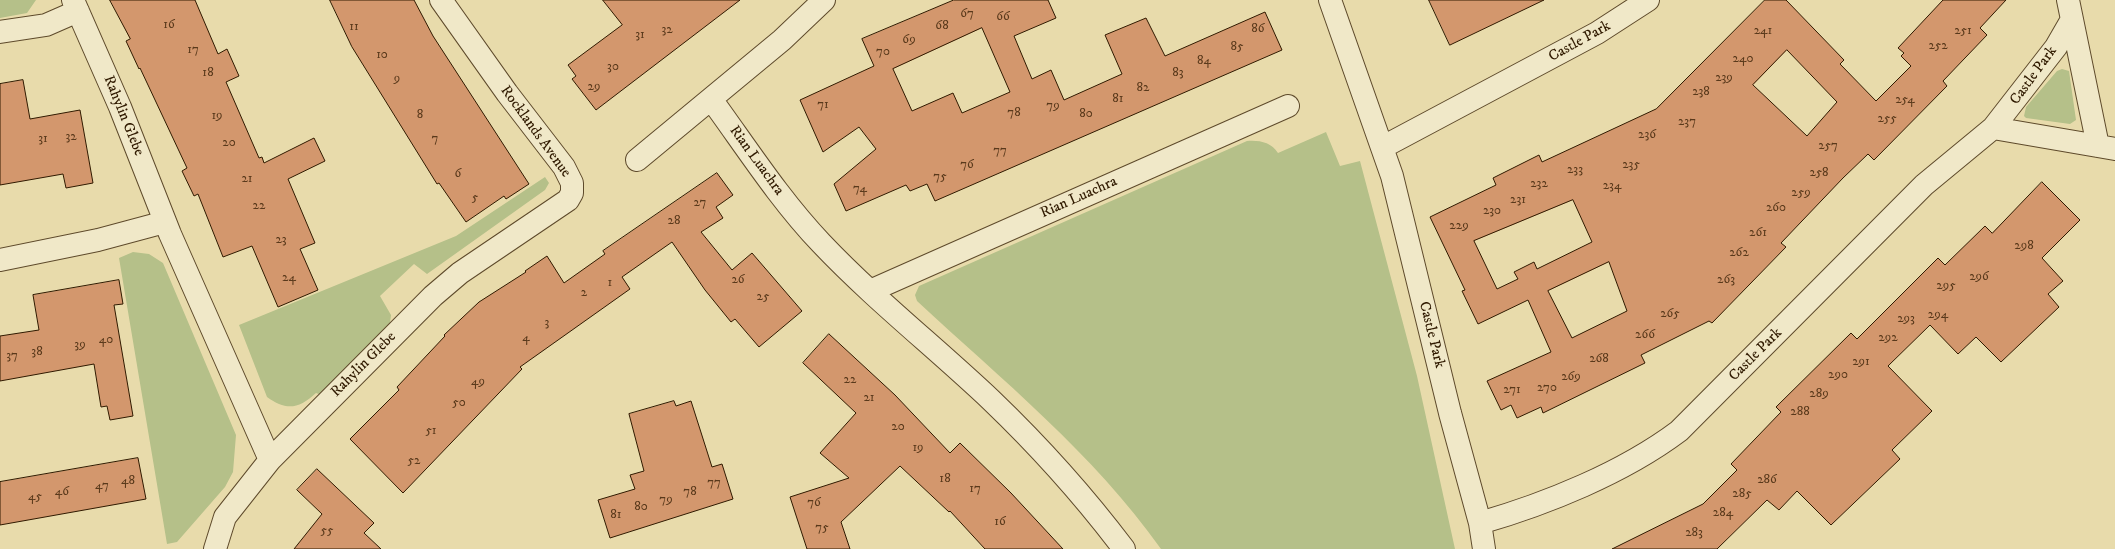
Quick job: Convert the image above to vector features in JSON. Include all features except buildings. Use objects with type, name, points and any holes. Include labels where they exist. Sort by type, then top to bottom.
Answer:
[{"type":"street","name":"Rocklands Avenue","points":[[441,0],[507,93],[564,167],[572,183],[572,193],[568,200],[460,273]]},
{"type":"street","points":[[637,160],[782,40],[824,0]]},
{"type":"street","name":"Castle Park","points":[[1330,0],[1383,146],[1397,196],[1450,413],[1480,523],[1484,549]]},
{"type":"street","name":"Castle Park","points":[[1383,146],[1597,33],[1648,0]]},
{"type":"street","name":"Rahylin Glebe","points":[[0,32],[46,24],[76,5],[120,107],[166,222],[270,460]]},
{"type":"street","name":"Castle Park","points":[[1480,523],[1555,498],[1632,461],[1679,431],[1924,185],[1993,128],[2056,47],[2069,10]]},
{"type":"street","name":"Castle Park","points":[[1993,128],[2106,147],[2069,10]]},
{"type":"street","name":"Rian Luachra","points":[[711,99],[798,216],[821,243],[870,291],[996,405],[1090,503],[1124,549]]},
{"type":"street","name":"Rian Luachra","points":[[870,291],[1288,106]]},
{"type":"street","points":[[0,260],[98,240],[166,222]]},
{"type":"street","name":"Rahylin Glebe","points":[[216,549],[225,517],[270,460],[433,296],[460,273]]},
{"type":"green space","points":[[0,0],[36,0],[27,13],[0,18]]},
{"type":"green space","points":[[2062,69],[2069,71],[2076,120],[2070,124],[2026,118],[2024,116],[2026,107],[2057,71]]},
{"type":"green space","points":[[1326,132],[1340,166],[1360,161],[1417,376],[1455,549],[1161,549],[1106,481],[1076,449],[1014,389],[917,301],[915,295],[919,286],[1247,141],[1264,142],[1272,146],[1278,153]]},
{"type":"green space","points":[[545,177],[549,183],[545,190],[427,274],[414,264],[380,296],[391,315],[390,323],[321,395],[316,393],[304,402],[292,406],[280,405],[267,397],[239,325],[456,236]]},
{"type":"green space","points":[[133,252],[149,254],[163,263],[236,435],[233,472],[225,487],[177,542],[167,544],[119,258]]}]
